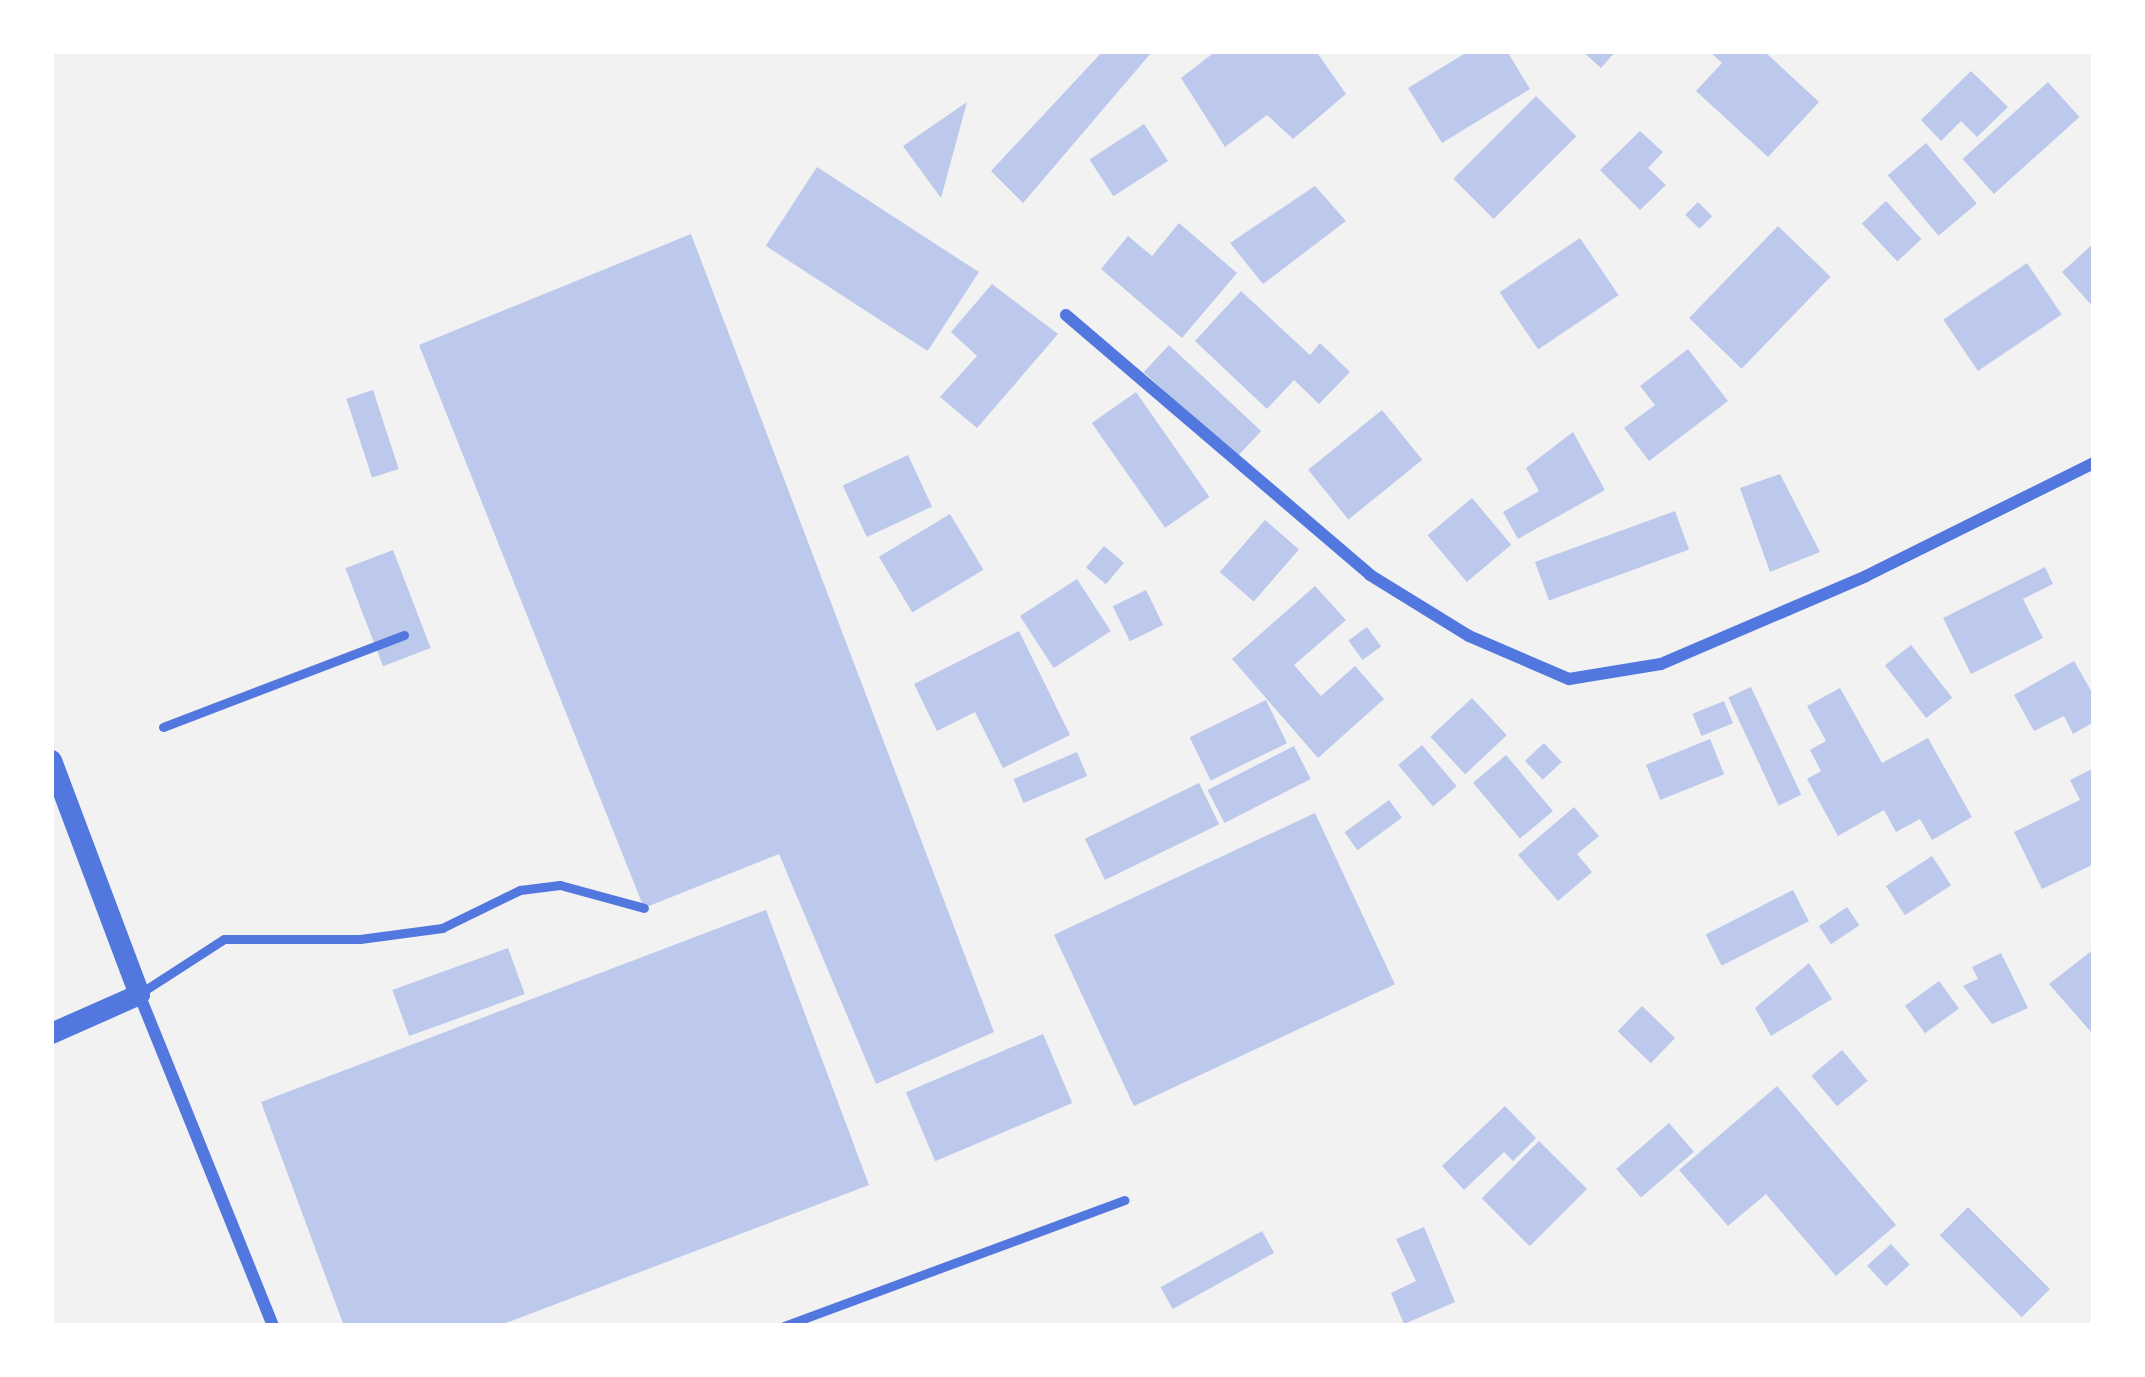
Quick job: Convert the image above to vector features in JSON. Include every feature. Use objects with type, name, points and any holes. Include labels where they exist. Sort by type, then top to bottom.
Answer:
[{"type":"street","points":[[1066,315],[1370,575],[1469,636],[1569,680],[1661,664],[1866,576],[2094,463]]},
{"type":"street","points":[[51,760],[273,1326]]},
{"type":"street","points":[[51,1033],[140,994]]},
{"type":"lane","points":[[163,727],[404,634]]},
{"type":"lane","points":[[140,994],[224,939],[361,939],[442,928],[520,890],[560,885],[644,908]]},
{"type":"lane","points":[[784,1326],[1124,1200]]},
{"type":"building","points":[[1103,51],[1151,53],[1023,203],[991,171]]},
{"type":"building","points":[[1216,51],[1316,51],[1346,94],[1293,139],[1267,115],[1225,147],[1181,78]]},
{"type":"building","points":[[1469,51],[1507,51],[1530,89],[1442,143],[1408,88]]},
{"type":"building","points":[[1582,51],[1616,51],[1601,68]]},
{"type":"building","points":[[1709,51],[1764,51],[1819,102],[1768,157],[1696,91],[1722,63]]},
{"type":"building","points":[[1971,71],[2008,107],[1977,137],[1961,121],[1941,141],[1921,120]]},
{"type":"building","points":[[2048,82],[2079,117],[1994,194],[1963,159]]},
{"type":"building","points":[[1536,96],[1576,136],[1494,219],[1453,179]]},
{"type":"building","points":[[967,102],[941,198],[903,146]]},
{"type":"building","points":[[1144,124],[1168,161],[1113,196],[1089,159]]},
{"type":"building","points":[[1640,131],[1663,152],[1648,168],[1666,185],[1640,210],[1600,170]]},
{"type":"building","points":[[1926,143],[1977,204],[1938,236],[1888,175]]},
{"type":"building","points":[[817,167],[979,272],[928,351],[766,246]]},
{"type":"building","points":[[1315,186],[1346,221],[1263,284],[1230,243]]},
{"type":"building","points":[[1886,201],[1921,239],[1897,262],[1862,224]]},
{"type":"building","points":[[1698,202],[1712,216],[1699,229],[1685,215]]},
{"type":"building","points":[[1179,223],[1237,273],[1182,338],[1101,269],[1128,236],[1152,256]]},
{"type":"building","points":[[1778,226],[1831,277],[1742,369],[1689,318]]},
{"type":"building","points":[[691,234],[994,1032],[876,1084],[779,854],[644,908],[419,345]]},
{"type":"building","points":[[1580,238],[1619,295],[1538,349],[1500,292]]},
{"type":"building","points":[[2094,243],[2094,308],[2062,272]]},
{"type":"building","points":[[2027,263],[2062,314],[1978,371],[1943,319]]},
{"type":"building","points":[[992,284],[1058,334],[977,428],[940,397],[977,356],[951,332]]},
{"type":"building","points":[[1241,291],[1310,355],[1320,343],[1350,372],[1319,404],[1294,380],[1267,409],[1195,341]]},
{"type":"building","points":[[1169,345],[1261,431],[1236,458],[1144,372]]},
{"type":"building","points":[[1688,349],[1728,401],[1649,461],[1624,428],[1655,405],[1640,386]]},
{"type":"building","points":[[373,390],[399,469],[372,478],[346,399]]},
{"type":"building","points":[[1136,392],[1209,497],[1165,528],[1092,423]]},
{"type":"building","points":[[1382,410],[1422,460],[1348,520],[1308,470]]},
{"type":"building","points":[[1573,432],[1605,490],[1518,539],[1503,512],[1539,491],[1526,468]]},
{"type":"building","points":[[908,455],[932,507],[867,537],[843,485]]},
{"type":"building","points":[[1780,474],[1820,552],[1770,572],[1740,488]]},
{"type":"building","points":[[1472,498],[1511,545],[1467,582],[1428,535]]},
{"type":"building","points":[[1675,511],[1689,550],[1549,600],[1535,562]]},
{"type":"building","points":[[950,514],[983,570],[912,612],[879,557]]},
{"type":"building","points":[[1265,520],[1299,550],[1254,602],[1220,572]]},
{"type":"building","points":[[1104,546],[1124,563],[1106,584],[1086,567]]},
{"type":"building","points":[[393,550],[431,648],[383,666],[345,568]]},
{"type":"building","points":[[2045,567],[2053,584],[2023,599],[2043,638],[1971,674],[1943,618]]},
{"type":"building","points":[[1077,579],[1111,631],[1054,668],[1020,616]]},
{"type":"building","points":[[1315,586],[1346,620],[1294,665],[1321,696],[1355,666],[1384,699],[1318,758],[1232,659]]},
{"type":"building","points":[[1146,590],[1163,625],[1130,641],[1113,606]]},
{"type":"building","points":[[1367,627],[1381,646],[1362,660],[1348,641]]},
{"type":"building","points":[[1019,631],[1070,735],[1003,768],[975,712],[937,731],[914,684]]},
{"type":"building","points":[[1911,645],[1952,698],[1926,718],[1885,665]]},
{"type":"building","points":[[2074,661],[2094,696],[2094,722],[2073,734],[2064,716],[2034,731],[2014,695]]},
{"type":"building","points":[[1751,687],[1801,795],[1779,805],[1728,698]]},
{"type":"building","points":[[1840,688],[1882,763],[1928,738],[1972,817],[1932,840],[1920,819],[1896,832],[1884,810],[1838,836],[1807,779],[1821,771],[1810,750],[1826,741],[1807,706]]},
{"type":"building","points":[[1472,698],[1507,735],[1465,774],[1430,737]]},
{"type":"building","points":[[1266,700],[1287,743],[1211,780],[1190,737]]},
{"type":"building","points":[[1724,701],[1733,723],[1701,736],[1692,714]]},
{"type":"building","points":[[1710,739],[1724,774],[1660,800],[1646,765]]},
{"type":"building","points":[[1544,743],[1562,762],[1543,780],[1525,761]]},
{"type":"building","points":[[1422,745],[1457,786],[1433,806],[1398,765]]},
{"type":"building","points":[[1294,746],[1311,779],[1224,823],[1208,790]]},
{"type":"building","points":[[1077,752],[1087,776],[1024,803],[1013,779]]},
{"type":"building","points":[[1506,755],[1553,811],[1520,839],[1473,783]]},
{"type":"building","points":[[2094,768],[2094,864],[2042,889],[2014,832],[2080,800],[2070,780]]},
{"type":"building","points":[[1199,783],[1219,824],[1105,880],[1085,839]]},
{"type":"building","points":[[1389,800],[1402,818],[1357,850],[1345,832]]},
{"type":"building","points":[[1574,807],[1599,836],[1577,854],[1592,872],[1558,901],[1518,855]]},
{"type":"building","points":[[1315,813],[1395,984],[1134,1106],[1054,935]]},
{"type":"building","points":[[1932,856],[1951,885],[1905,915],[1886,886]]},
{"type":"building","points":[[1793,890],[1809,921],[1722,966],[1706,934]]},
{"type":"building","points":[[1847,907],[1859,925],[1831,944],[1819,926]]},
{"type":"building","points":[[766,910],[869,1185],[498,1326],[344,1326],[261,1102]]},
{"type":"building","points":[[508,948],[525,994],[409,1036],[392,990]]},
{"type":"building","points":[[2094,949],[2094,1030],[2091,1032],[2049,984]]},
{"type":"building","points":[[2001,953],[2028,1008],[1992,1024],[1963,986],[1978,979],[1972,967]]},
{"type":"building","points":[[1809,963],[1832,999],[1771,1036],[1755,1008]]},
{"type":"building","points":[[1939,981],[1959,1009],[1925,1033],[1905,1006]]},
{"type":"building","points":[[1642,1006],[1675,1038],[1651,1063],[1618,1031]]},
{"type":"building","points":[[1043,1034],[1072,1103],[935,1161],[906,1092]]},
{"type":"building","points":[[1842,1050],[1868,1081],[1837,1106],[1811,1076]]},
{"type":"building","points":[[1777,1086],[1896,1225],[1836,1276],[1766,1194],[1728,1226],[1679,1170]]},
{"type":"building","points":[[1505,1106],[1536,1138],[1513,1161],[1504,1152],[1464,1190],[1442,1166]]},
{"type":"building","points":[[1669,1123],[1694,1152],[1641,1198],[1616,1169]]},
{"type":"building","points":[[1539,1141],[1587,1189],[1530,1246],[1482,1198]]},
{"type":"building","points":[[1968,1207],[2050,1289],[2022,1317],[1940,1235]]},
{"type":"building","points":[[1424,1227],[1455,1302],[1404,1324],[1391,1293],[1416,1281],[1396,1239]]},
{"type":"building","points":[[1262,1231],[1274,1253],[1173,1309],[1161,1287]]},
{"type":"building","points":[[1891,1244],[1910,1265],[1886,1286],[1867,1265]]}]
